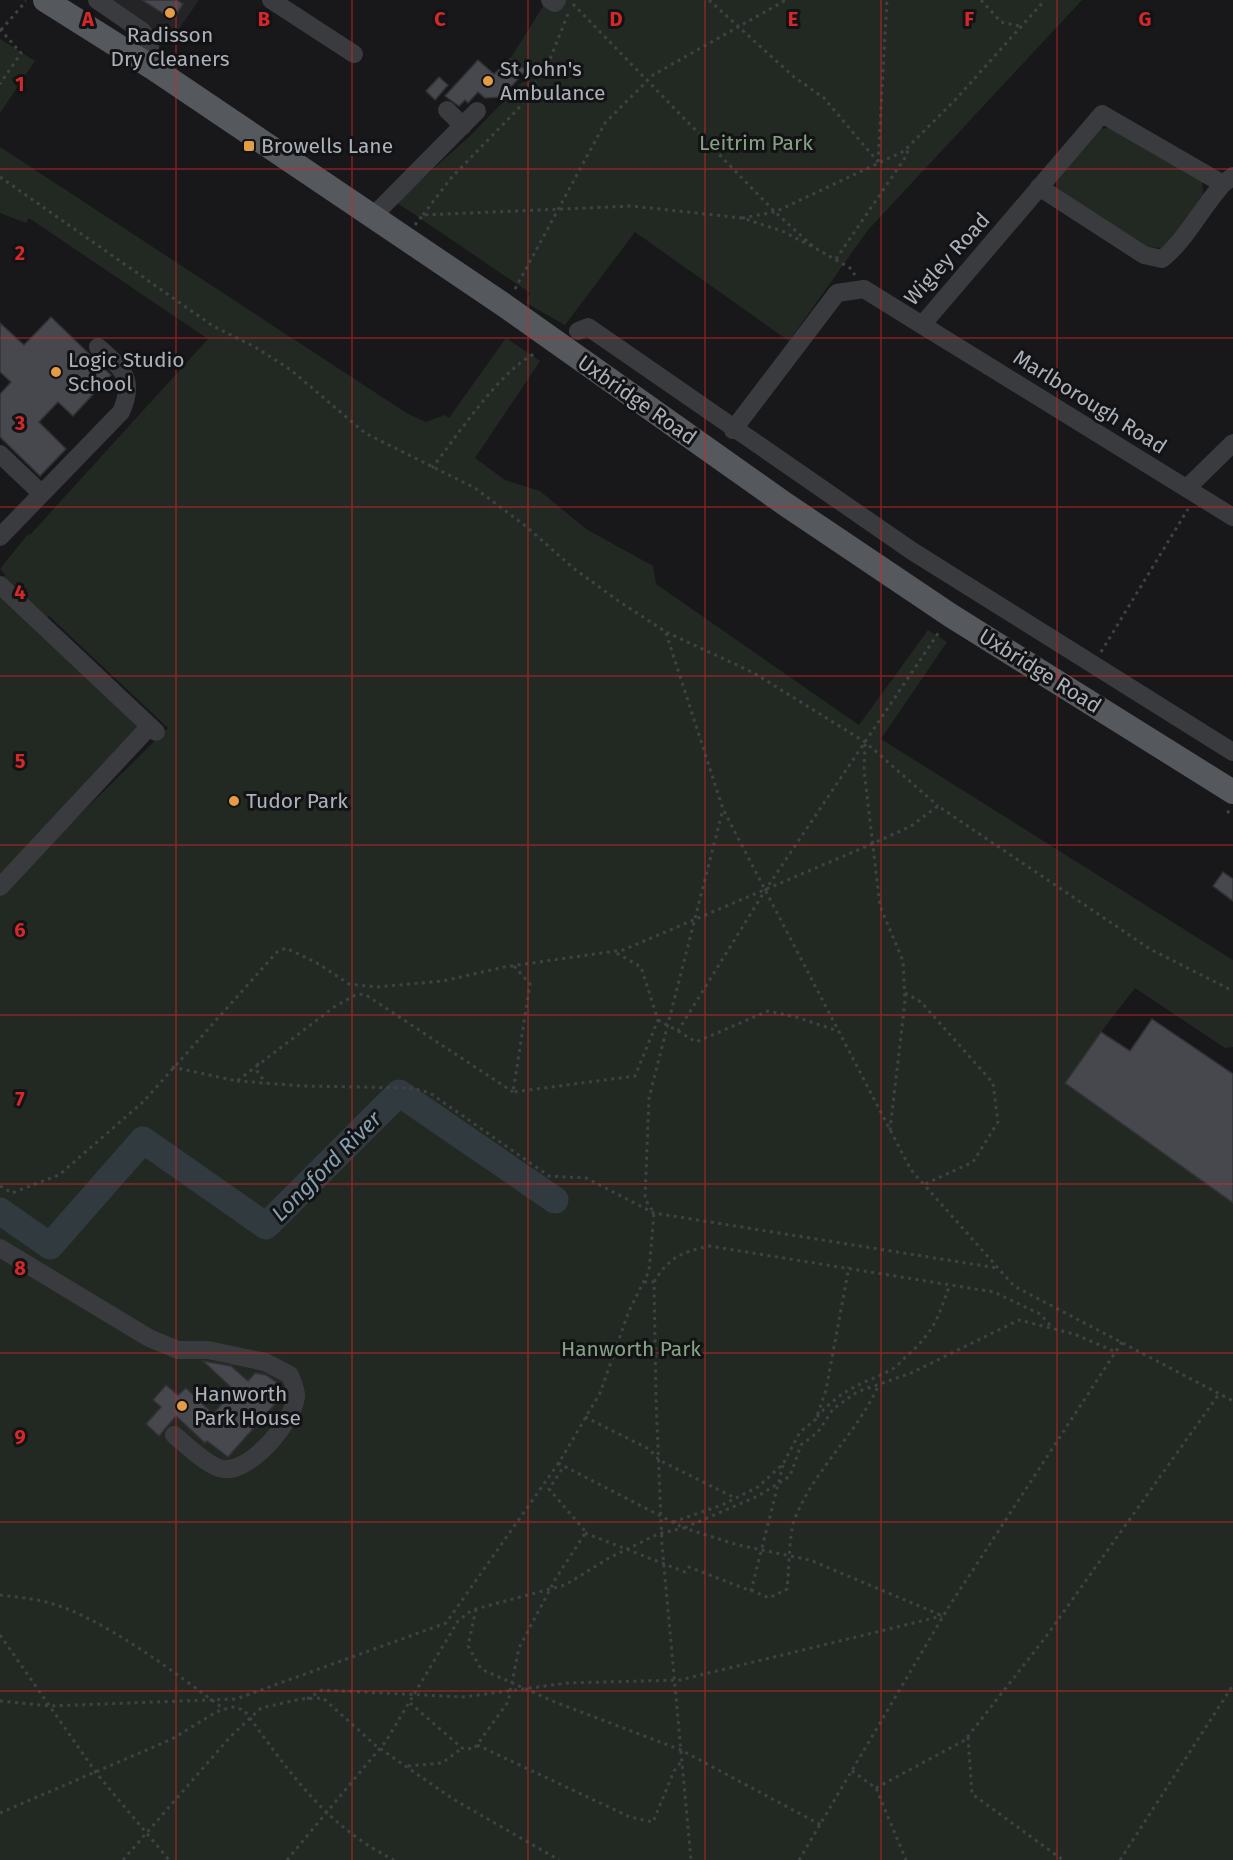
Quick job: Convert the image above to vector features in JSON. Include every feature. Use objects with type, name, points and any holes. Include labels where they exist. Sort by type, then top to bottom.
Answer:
[{"type":"main road","name":"Uxbridge Road","points":[[45,0],[153,68],[504,305],[785,504],[950,615],[1233,792]]},
{"type":"street","points":[[97,0],[142,31],[149,40],[153,68]]},
{"type":"street","points":[[271,0],[354,54]]},
{"type":"street","points":[[550,0],[555,3],[566,1]]},
{"type":"street","name":"Wigley Road","points":[[864,289],[922,326],[1107,107],[1228,180],[1204,205],[1178,247],[1162,259],[1144,255],[1040,187]]},
{"type":"street","points":[[447,110],[463,126]]},
{"type":"street","points":[[373,216],[477,111]]},
{"type":"street","points":[[734,430],[837,293],[864,289]]},
{"type":"street","name":"Marlborough Road","points":[[922,326],[1233,517]]},
{"type":"street","name":"Uxbridge Road","points":[[578,331],[588,327],[912,551],[1092,666],[1232,749]]},
{"type":"street","points":[[0,537],[121,412],[129,387],[125,375],[98,347]]},
{"type":"street","points":[[1192,491],[1233,443]]},
{"type":"street","points":[[0,454],[41,493]]},
{"type":"street","points":[[0,585],[153,729],[0,886]]},
{"type":"street","points":[[0,1248],[149,1338],[178,1350],[208,1350],[265,1362],[290,1375],[297,1396],[290,1416],[268,1444],[250,1461],[236,1468],[219,1469],[174,1435]]},
{"type":"path","points":[[0,84],[21,53],[1,30],[27,0]]},
{"type":"path","points":[[709,0],[736,27],[794,77],[824,98],[878,162]]},
{"type":"path","points":[[518,285],[605,123],[653,75],[786,0]]},
{"type":"path","points":[[878,162],[888,0]]},
{"type":"path","points":[[981,0],[1001,22],[1019,26]]},
{"type":"path","points":[[742,218],[775,212],[908,147],[956,99],[1019,26],[1045,0]]},
{"type":"path","points":[[815,248],[775,212],[683,116],[566,1],[548,64],[518,109],[451,178],[421,217],[632,206],[742,218],[782,231],[836,259],[850,268],[864,289]]},
{"type":"path","points":[[836,259],[908,154],[908,147]]},
{"type":"path","points":[[0,177],[213,327],[255,347],[291,370],[365,433],[475,488],[527,527],[573,568],[666,632],[754,673],[865,742],[938,806],[1150,949],[1233,991]]},
{"type":"path","points":[[432,468],[492,391],[532,354],[536,352],[542,357]]},
{"type":"path","points":[[1092,666],[1192,491]]},
{"type":"path","points":[[678,1030],[766,889],[950,615]]},
{"type":"path","points":[[666,632],[723,809],[911,1170],[1014,1286],[1233,1401]]},
{"type":"path","points":[[865,742],[864,770],[880,906],[903,961],[905,992],[900,1064],[890,1130]]},
{"type":"path","points":[[0,1186],[12,1193],[59,1175],[143,1102],[277,952],[286,948],[317,963],[349,984],[364,986],[443,981],[514,966],[623,950],[694,917],[872,844],[911,826],[938,806]]},
{"type":"path","points":[[0,1701],[49,1706],[236,1700],[446,1623],[558,1463],[600,1393],[629,1311],[650,1271],[654,1213],[645,1199],[650,1098],[723,809]]},
{"type":"path","points":[[237,1081],[334,1007],[357,994],[363,995],[513,1092],[635,1076],[658,1020],[641,967],[613,951]]},
{"type":"path","points":[[513,1092],[530,984],[514,966]]},
{"type":"path","points":[[363,995],[364,986]]},
{"type":"path","points":[[905,992],[921,1002],[993,1083],[998,1122],[973,1162],[923,1185]]},
{"type":"path","points":[[658,1020],[696,1041],[768,1011],[796,1017],[838,1031]]},
{"type":"path","points":[[258,1063],[257,1071],[266,1083]]},
{"type":"path","points":[[172,1067],[237,1081],[412,1088],[430,1093],[549,1176],[586,1178],[654,1213],[999,1269]]},
{"type":"path","points":[[691,1860],[664,1564],[658,1460],[654,1282],[664,1265],[681,1253],[709,1246],[849,1267],[994,1292],[1040,1314],[1053,1329]]},
{"type":"path","points":[[816,1419],[826,1390],[849,1267]]},
{"type":"path","points":[[644,1281],[654,1282]]},
{"type":"path","points":[[751,1590],[783,1464],[800,1432],[825,1408],[863,1381],[893,1369],[927,1338],[935,1327],[950,1284]]},
{"type":"path","points":[[287,1860],[380,1748],[415,1695],[458,1621],[476,1609],[565,1585],[627,1549],[662,1533],[684,1528],[758,1496],[790,1476],[801,1445],[818,1432],[833,1409],[858,1392],[911,1373],[1019,1320],[1053,1329],[1116,1352]]},
{"type":"path","points":[[799,1860],[943,1616],[1122,1342]]},
{"type":"path","points":[[564,1466],[549,1489],[585,1533],[685,1572],[689,1567],[769,1598],[787,1589],[793,1523],[804,1500],[870,1405],[879,1384]]},
{"type":"path","points":[[876,1788],[968,1737],[1045,1638],[1219,1394]]},
{"type":"path","points":[[585,1417],[649,1449],[658,1460],[735,1498]]},
{"type":"path","points":[[558,1463],[684,1528],[760,1550],[820,1564],[943,1616]]},
{"type":"path","points":[[672,1522],[758,1487],[783,1464]]},
{"type":"path","points":[[410,1702],[462,1748],[474,1749],[508,1702],[519,1648],[550,1589],[585,1533]]},
{"type":"path","points":[[0,1595],[47,1602],[86,1617],[168,1668],[224,1709]]},
{"type":"path","points":[[476,1609],[468,1646],[482,1669],[526,1689],[681,1750],[820,1825]]},
{"type":"path","points":[[307,1699],[322,1690],[463,1697],[567,1683],[675,1680],[943,1616]]},
{"type":"path","points":[[0,1635],[95,1772],[169,1860]]},
{"type":"path","points":[[1120,1860],[1233,1684]]},
{"type":"path","points":[[123,1860],[231,1736],[261,1708],[323,1698],[380,1748],[453,1799],[559,1860]]},
{"type":"path","points":[[0,1813],[172,1739],[224,1709],[244,1710],[295,1779],[326,1814],[394,1860]]},
{"type":"path","points":[[968,1737],[972,1794],[1063,1860]]},
{"type":"path","points":[[477,1745],[630,1817],[653,1822],[674,1771],[682,1761]]},
{"type":"path","points":[[407,1766],[442,1763],[462,1748]]},
{"type":"path","points":[[852,1771],[876,1788],[906,1860]]},
{"type":"shaded area","points":[[106,0],[199,0],[169,43]]},
{"type":"green space","name":"Leitrim Park","points":[[547,0],[1082,0],[868,230],[789,341],[635,232],[565,325],[526,303],[530,293],[396,202],[469,137],[530,74],[510,59]]},
{"type":"green space","points":[[0,39],[35,61],[0,113]]},
{"type":"green space","points":[[1114,129],[1202,178],[1203,194],[1179,230],[1163,248],[1145,247],[1064,195],[1058,188],[1057,175],[1095,130]]},
{"type":"green space","name":"Hanworth Park","points":[[0,147],[408,414],[426,422],[445,415],[449,418],[506,338],[540,361],[475,458],[505,480],[540,491],[586,529],[653,566],[656,584],[859,725],[928,630],[947,642],[881,739],[1233,960],[1233,1047],[1225,1048],[1135,988],[1101,1032],[1233,1203],[1233,1860],[0,1860],[0,893],[168,728],[49,616],[43,619],[4,580],[5,574],[0,569],[28,534],[30,535],[208,339],[29,218],[26,223],[0,213]]},
{"type":"green space","points":[[0,596],[141,725],[0,876]]},
{"type":"building","points":[[142,0],[177,0],[183,4],[173,20]]},
{"type":"building","name":"St John's Ambulance","points":[[510,59],[526,70],[502,97],[485,98],[478,92],[468,103],[465,100],[459,106],[445,96],[478,60],[494,74]]},
{"type":"building","points":[[439,77],[448,85],[435,100],[426,91]]},
{"type":"building","points":[[51,317],[111,375],[73,416],[58,402],[39,422],[66,449],[40,476],[0,437],[0,394],[11,382],[0,372],[0,323],[24,345]]},
{"type":"building","points":[[1223,872],[1233,879],[1233,901],[1213,886]]},
{"type":"building","points":[[1152,1019],[1233,1074],[1233,1203],[1065,1083],[1101,1032],[1130,1051]]},
{"type":"building","name":"Hanworth Park House","points":[[203,1361],[231,1366],[248,1381],[255,1373],[266,1375],[276,1382],[277,1392],[270,1400],[275,1404],[228,1457],[207,1441],[205,1443],[176,1416],[159,1436],[146,1424],[161,1407],[153,1400],[166,1385],[178,1395],[186,1388],[213,1414],[234,1390]]},
{"type":"waterway","name":"Longford River","points":[[0,1211],[50,1246],[143,1140],[266,1226],[399,1093],[555,1200]]},
{"type":"place","name":"Radisson Dry Cleaners","points":[[170,13]]},
{"type":"place","name":"St John's Ambulance","points":[[488,81]]},
{"type":"place","name":"Browells Lane","points":[[249,146]]},
{"type":"place","name":"Logic Studio School","points":[[56,372]]},
{"type":"place","name":"Tudor Park","points":[[234,801]]},
{"type":"place","name":"Hanworth Park House","points":[[182,1406]]}]
